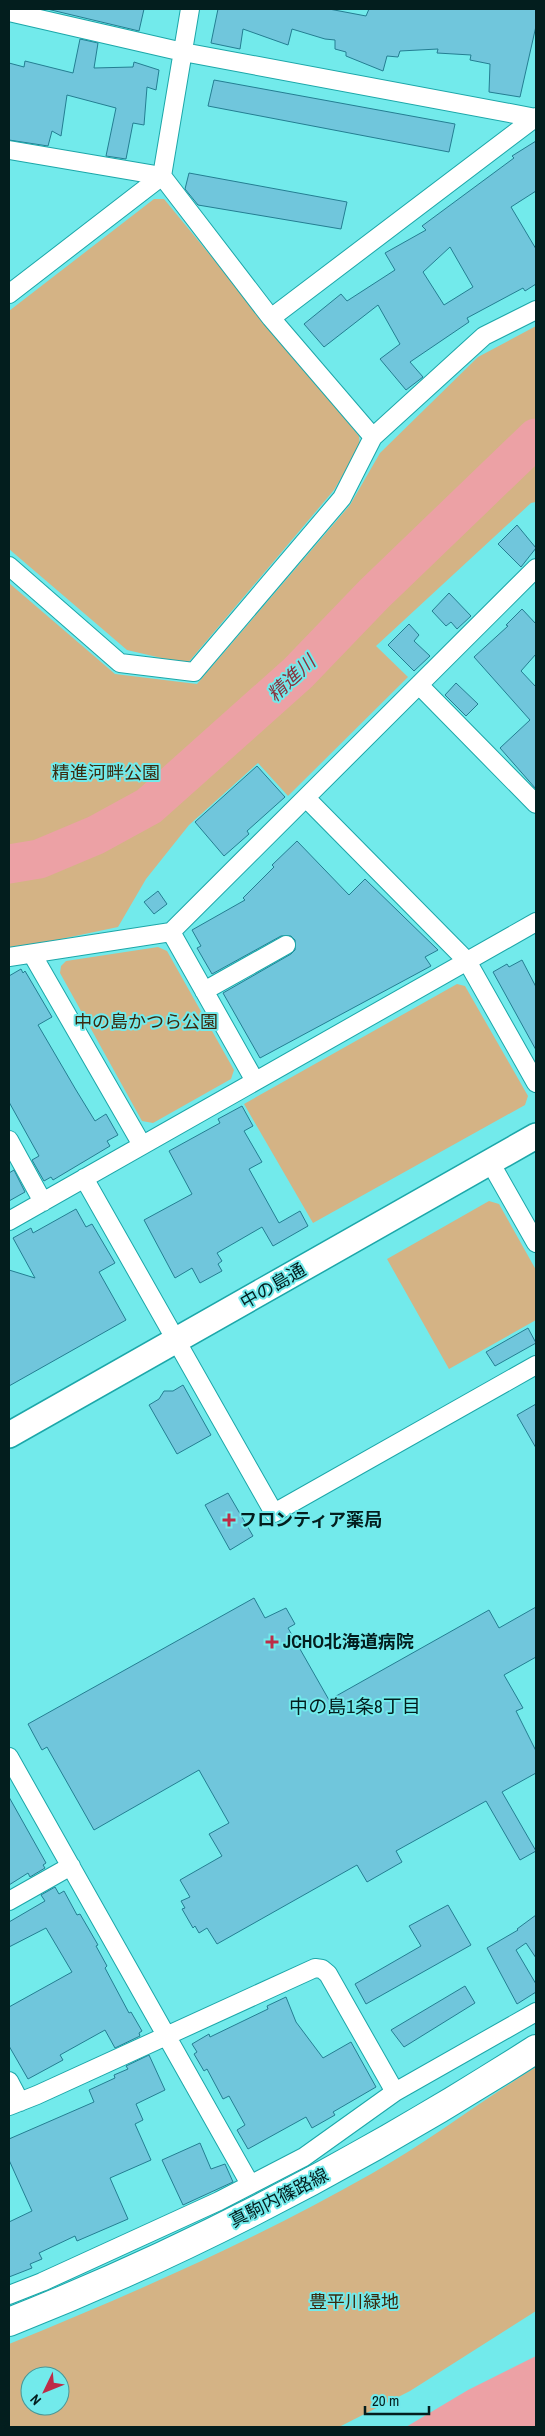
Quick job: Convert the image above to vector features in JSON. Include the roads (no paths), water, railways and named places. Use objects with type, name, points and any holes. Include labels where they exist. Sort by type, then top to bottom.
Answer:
[{"type":"main road","name":"真駒内篠路線","points":[[9,2322],[118,2276],[282,2197],[375,2148],[536,2049]]},
{"type":"street","points":[[9,294],[162,176],[190,9]]},
{"type":"street","points":[[9,12],[183,52],[536,118]]},
{"type":"street","points":[[271,318],[536,118]]},
{"type":"street","points":[[9,150],[162,176],[271,318],[373,437]]},
{"type":"street","points":[[9,566],[120,663],[194,672],[342,498],[373,437],[484,336],[536,310]]},
{"type":"street","points":[[9,957],[171,932],[418,685],[535,573]]},
{"type":"street","points":[[418,685],[536,804]]},
{"type":"street","points":[[306,798],[467,961],[536,1083]]},
{"type":"street","points":[[9,1221],[536,922]]},
{"type":"street","points":[[171,932],[255,1081]]},
{"type":"street","points":[[204,991],[286,945]]},
{"type":"street","points":[[32,954],[142,1145]]},
{"type":"street","name":"中の島通","points":[[9,1435],[536,1136]]},
{"type":"street","points":[[9,1140],[43,1202]]},
{"type":"street","points":[[490,1162],[536,1242]]},
{"type":"street","points":[[84,1178],[274,1513],[536,1365]]},
{"type":"street","points":[[9,1757],[250,2184]]},
{"type":"street","points":[[9,1901],[71,1866]]},
{"type":"street","points":[[9,2081],[15,2104],[315,1968],[322,1969],[328,1974],[395,2092]]},
{"type":"street","points":[[9,2295],[175,2222],[304,2157],[395,2092],[536,2012]]},
{"type":"waterway","name":"精進川","points":[[9,864],[39,859],[96,835],[149,806],[298,673],[374,594],[536,438]]},
{"type":"place","name":"フロンティア薬局","points":[[229,1520]]},
{"type":"place","name":"JCHO北海道病院","points":[[272,1642]]},
{"type":"district","name":"中の島1条8丁目","points":[[355,1706]]},
{"type":"park label","name":"精進河畔公園","points":[[106,773]]},
{"type":"park label","name":"中の島かつら公園","points":[[146,1022]]},
{"type":"park label","name":"豊平川緑地","points":[[354,2302]]}]
